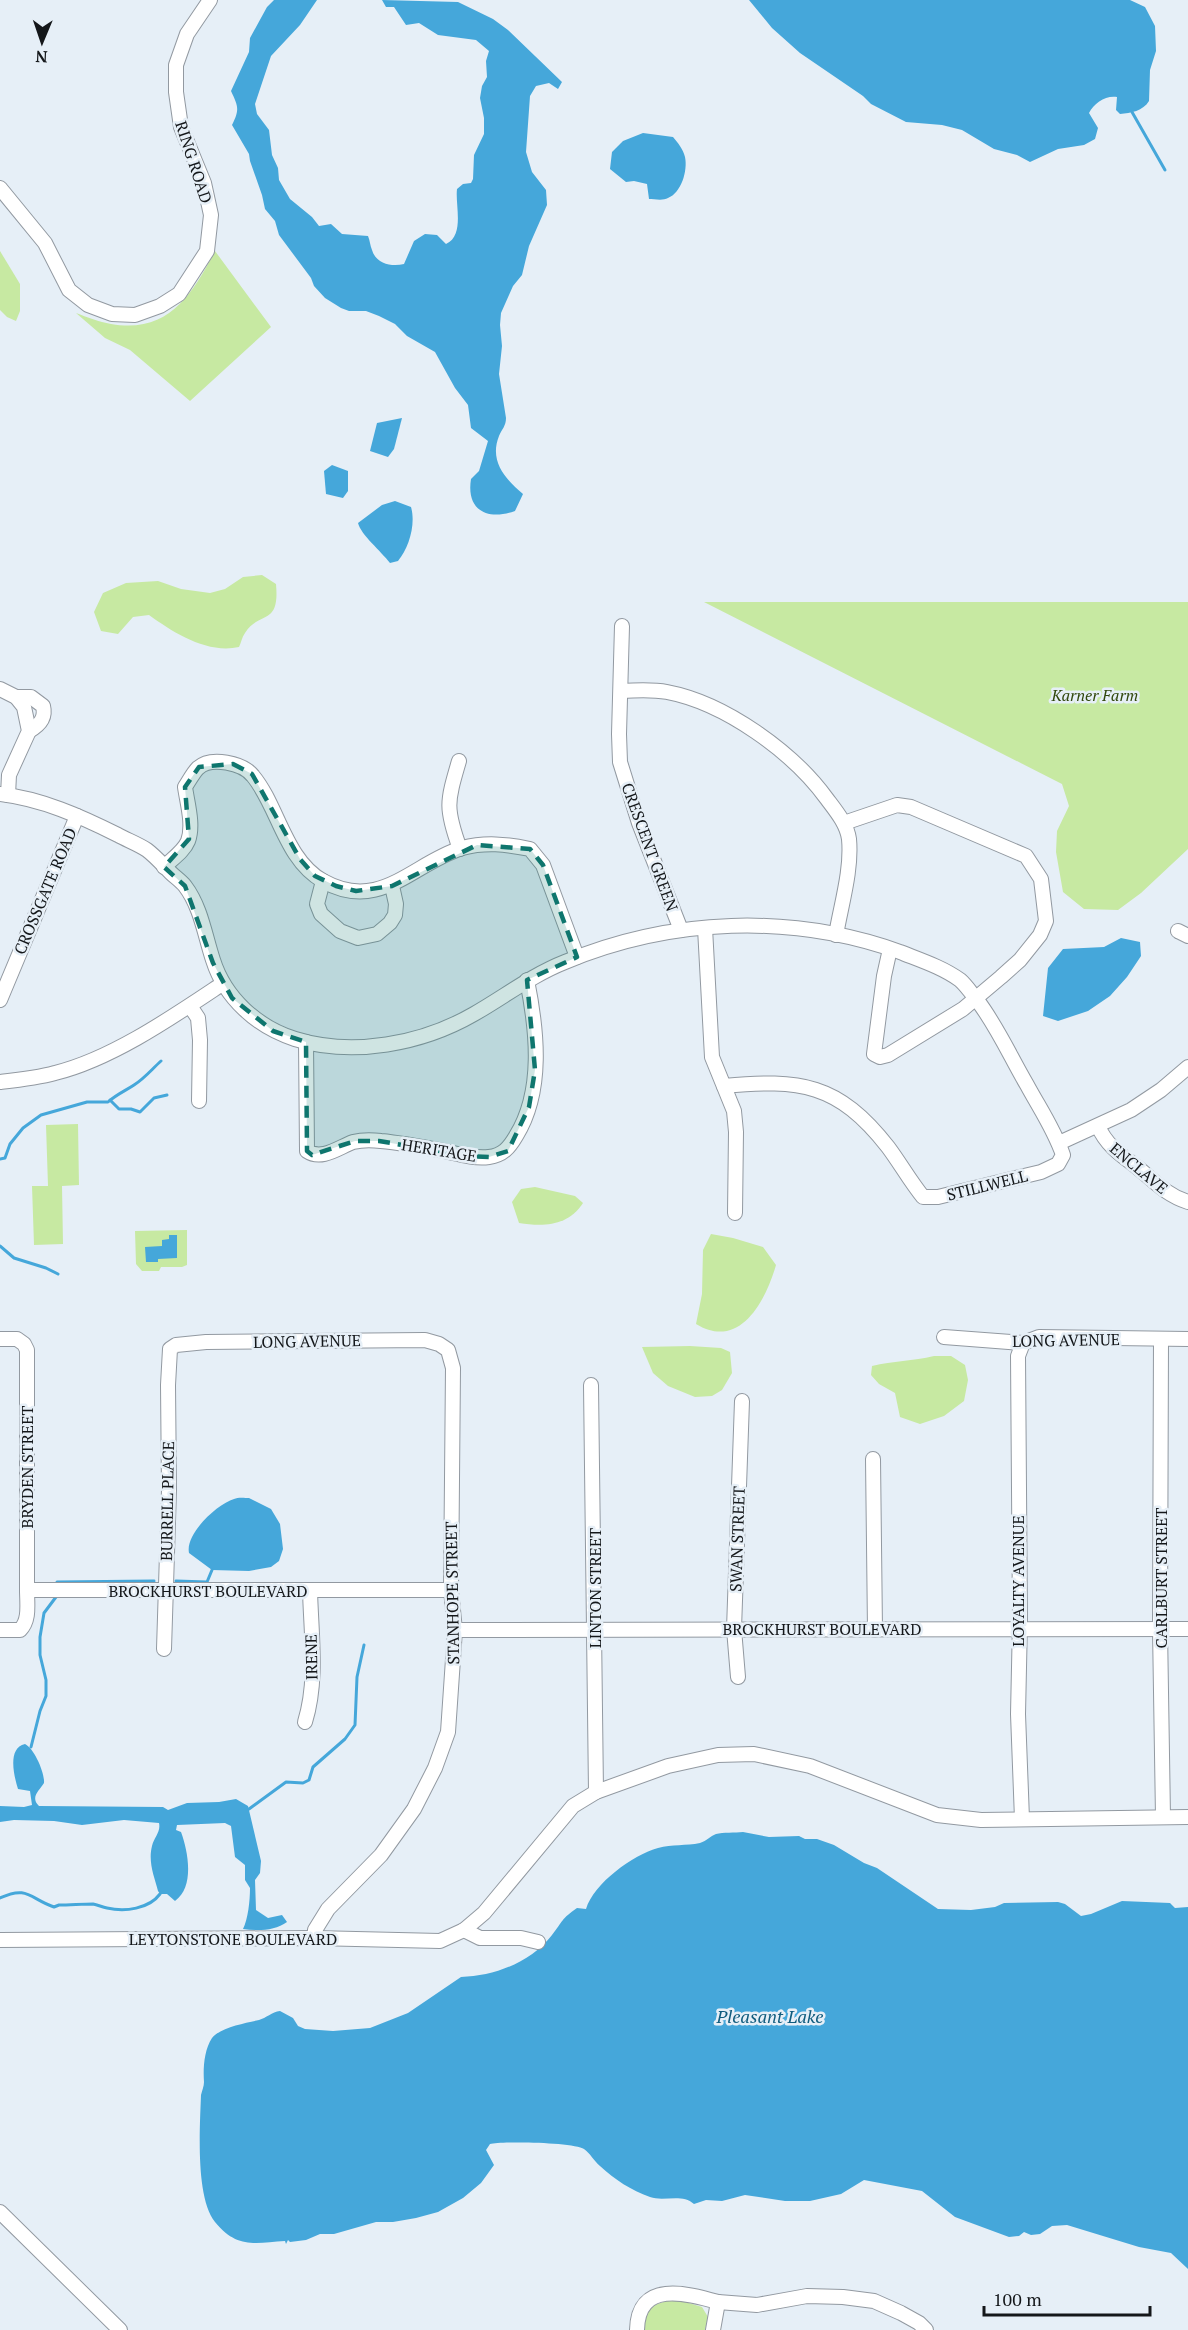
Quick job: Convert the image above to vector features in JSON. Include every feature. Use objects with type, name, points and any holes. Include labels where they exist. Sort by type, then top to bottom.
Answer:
[{"type":"street","name":"RING ROAD","points":[[0,188],[45,243],[69,290],[88,305],[112,314],[135,315],[160,306],[179,294],[207,250],[211,215],[204,183],[181,127],[176,92],[176,65],[187,34],[210,0]]},
{"type":"street","name":"CRESCENT GREEN","points":[[622,626],[620,762],[626,785],[681,930]]},
{"type":"street","points":[[0,689],[16,697],[24,707],[29,731],[9,775],[4,794],[28,797],[77,816],[146,849],[185,886],[201,919],[213,963],[222,984],[232,998],[250,1015],[273,1031],[306,1042],[346,1047],[372,1046],[424,1035],[451,1026],[527,980],[577,957],[661,932],[736,925],[778,926],[867,940],[926,962],[963,982],[994,1022],[1025,1082],[1053,1128],[1059,1143],[1131,1110],[1161,1090],[1188,1067]]},
{"type":"street","points":[[621,690],[666,692],[690,699],[752,729],[780,748],[817,786],[844,823],[849,838],[848,866],[836,934]]},
{"type":"street","points":[[459,761],[448,808],[449,821],[459,849]]},
{"type":"street","points":[[165,867],[184,848],[189,839],[189,815],[185,786],[199,766],[214,762],[233,764],[252,774],[296,852],[315,876],[323,881],[356,891],[392,886],[459,849],[488,843],[530,849],[543,865],[577,957]]},
{"type":"street","points":[[844,823],[897,805],[911,807],[1026,856],[1041,879],[1046,921],[1040,935],[1020,960],[942,1023],[888,1055],[880,1057],[874,1054],[884,976],[890,949]]},
{"type":"street","name":"CROSSGATE ROAD","points":[[0,1000],[77,816]]},
{"type":"street","points":[[323,881],[317,904],[321,914],[340,931],[358,938],[377,934],[390,923],[395,915],[396,904],[392,886]]},
{"type":"street","points":[[705,928],[712,1057],[734,1112],[736,1132],[735,1213]]},
{"type":"street","name":"HERITAGE","points":[[306,1042],[307,1151],[312,1155],[320,1155],[355,1142],[379,1141],[468,1156],[489,1157],[508,1151],[529,1107],[535,1070],[535,1040],[527,980]]},
{"type":"street","points":[[0,1082],[56,1073],[115,1050],[190,1006],[222,984]]},
{"type":"street","points":[[190,1006],[198,1018],[199,1101]]},
{"type":"street","name":"STILLWELL","points":[[724,1086],[756,1083],[790,1084],[819,1089],[838,1098],[887,1146],[923,1197],[938,1197],[1041,1172],[1058,1164],[1063,1155],[1059,1143]]},
{"type":"street","name":"ENCLAVE","points":[[1098,1126],[1103,1138],[1123,1157],[1164,1191],[1188,1202]]},
{"type":"street","name":"LONG AVENUE","points":[[944,1337],[1023,1343],[1039,1337],[1188,1339]]},
{"type":"street","name":"BRYDEN STREET","points":[[0,1339],[17,1339],[24,1344],[27,1351],[27,1590]]},
{"type":"street","name":"CARLBURT STREET","points":[[1161,1339],[1160,1629],[1163,1817]]},
{"type":"street","name":"LONG AVENUE","points":[[169,1353],[170,1349],[176,1345],[425,1340],[439,1344],[448,1350]]},
{"type":"street","name":"LOYALTY AVENUE","points":[[1022,1819],[1018,1714],[1018,1356],[1023,1343]]},
{"type":"street","name":"STANHOPE STREET","points":[[314,1938],[318,1924],[333,1902],[381,1855],[414,1809],[435,1768],[448,1732],[455,1630],[451,1590],[453,1368],[448,1350]]},
{"type":"street","name":"BURRELL PLACE","points":[[164,1649],[170,1490],[169,1353]]},
{"type":"street","name":"LINTON STREET","points":[[591,1384],[596,1792]]},
{"type":"street","name":"SWAN STREET","points":[[738,1677],[734,1629],[742,1401]]},
{"type":"street","points":[[873,1459],[875,1630]]},
{"type":"street","points":[[0,1630],[20,1630],[24,1626],[27,1619],[27,1590]]},
{"type":"street","name":"BROCKHURST BOULEVARD","points":[[27,1590],[451,1590]]},
{"type":"street","name":"IRENE","points":[[305,1722],[312,1685],[310,1590]]},
{"type":"street","name":"BROCKHURST BOULEVARD","points":[[455,1630],[1188,1629]]},
{"type":"street","name":"LEYTONSTONE BOULEVARD","points":[[0,1940],[314,1938],[440,1941],[464,1930],[484,1913],[573,1806],[596,1792],[668,1766],[718,1755],[754,1754],[810,1766],[937,1815],[981,1820],[1188,1817]]},
{"type":"street","points":[[464,1930],[480,1938],[521,1938],[538,1942]]},
{"type":"street","points":[[0,2212],[120,2330]]},
{"type":"street","points":[[637,2330],[642,2309],[650,2299],[675,2292],[718,2302],[757,2305],[798,2297],[843,2297],[874,2301],[919,2323],[926,2330]]},
{"type":"street","points":[[713,2330],[718,2302]]},
{"type":"highlighted area","points":[[233,764],[252,774],[300,859],[315,876],[336,886],[356,891],[392,886],[477,845],[530,849],[543,865],[577,957],[527,980],[535,1070],[529,1107],[508,1151],[489,1157],[468,1156],[379,1141],[355,1141],[312,1155],[307,1151],[306,1042],[273,1031],[232,998],[213,963],[185,886],[164,867],[189,839],[185,787],[199,767]]},
{"type":"green space","points":[[0,251],[20,284],[20,311],[16,321],[7,317],[0,310]]},
{"type":"green space","points":[[215,251],[271,327],[190,401],[130,350],[105,338],[76,313],[107,323],[131,326],[163,317],[187,296]]},
{"type":"green space","points":[[262,575],[276,584],[275,607],[267,616],[251,626],[239,647],[203,645],[169,629],[149,615],[133,617],[118,634],[101,631],[94,612],[103,593],[126,583],[158,581],[181,589],[210,593],[225,589],[243,577]]},
{"type":"green space","name":"Karner Farm","points":[[704,602],[1188,602],[1188,849],[1141,893],[1118,910],[1084,909],[1063,892],[1056,852],[1057,831],[1069,806],[1062,784]]},
{"type":"green space","points":[[78,1124],[79,1185],[62,1186],[63,1244],[34,1245],[32,1186],[48,1186],[46,1125]]},
{"type":"green space","points":[[535,1187],[575,1196],[583,1203],[570,1216],[555,1223],[537,1225],[519,1223],[512,1202],[521,1189]]},
{"type":"green space","points":[[187,1230],[187,1265],[161,1267],[159,1271],[142,1271],[136,1264],[135,1231]]},
{"type":"green space","points":[[711,1234],[763,1247],[776,1265],[765,1293],[749,1318],[726,1331],[712,1331],[696,1324],[702,1294],[703,1250]]},
{"type":"green space","points":[[642,1347],[721,1348],[730,1352],[732,1373],[722,1390],[712,1396],[695,1397],[668,1386],[653,1373]]},
{"type":"green space","points":[[934,1356],[951,1356],[965,1365],[968,1380],[964,1401],[944,1416],[920,1424],[900,1417],[895,1393],[879,1384],[871,1375],[872,1366]]},
{"type":"green space","points":[[676,2299],[702,2307],[708,2317],[705,2330],[642,2330],[645,2316],[652,2307]]},
{"type":"water","points":[[274,0],[317,0],[300,25],[271,56],[255,104],[257,114],[269,130],[272,155],[278,168],[279,180],[290,199],[312,217],[319,226],[331,224],[342,234],[368,236],[374,255],[385,263],[404,264],[414,241],[425,234],[437,235],[446,244],[455,234],[458,219],[457,189],[463,184],[471,183],[473,179],[474,155],[484,134],[480,98],[482,86],[487,77],[486,61],[489,51],[476,40],[438,35],[419,23],[406,25],[394,7],[386,7],[382,0],[458,2],[493,19],[508,30],[562,82],[558,89],[549,83],[536,86],[530,96],[526,152],[532,172],[546,190],[547,205],[529,246],[522,275],[513,286],[501,313],[502,346],[499,374],[506,418],[496,445],[496,454],[500,469],[523,494],[515,511],[496,515],[487,513],[475,505],[470,490],[471,479],[479,471],[488,441],[471,428],[468,405],[455,388],[435,352],[407,336],[395,324],[379,316],[366,311],[349,311],[325,298],[314,286],[311,278],[279,235],[275,221],[265,209],[249,154],[232,125],[237,108],[231,91],[249,52],[250,38],[267,7]]},
{"type":"water","points":[[749,0],[1130,0],[1145,7],[1155,26],[1156,51],[1150,70],[1149,101],[1140,109],[1120,114],[1116,110],[1117,97],[1101,100],[1089,113],[1098,128],[1095,139],[1084,145],[1058,149],[1030,162],[1017,155],[994,149],[962,130],[942,125],[906,122],[871,104],[863,96],[800,53],[772,28]]},
{"type":"water","points":[[643,133],[673,137],[684,154],[686,163],[683,181],[677,191],[666,199],[649,199],[647,184],[626,182],[610,169],[612,152],[623,141]]},
{"type":"water","points":[[402,418],[394,449],[388,457],[370,451],[377,423]]},
{"type":"water","points":[[332,465],[348,471],[348,491],[343,498],[326,494],[324,471]]},
{"type":"water","points":[[395,501],[411,507],[413,521],[405,549],[398,561],[390,563],[367,538],[358,523],[382,505]]},
{"type":"water","points":[[1121,938],[1140,942],[1141,956],[1110,996],[1088,1011],[1058,1021],[1043,1016],[1048,968],[1063,949],[1104,947]]},
{"type":"water","points":[[169,1235],[177,1235],[177,1258],[146,1262],[145,1247],[162,1246],[162,1240],[169,1239]]},
{"type":"water","points":[[249,1498],[271,1509],[280,1524],[283,1549],[279,1561],[271,1567],[249,1571],[212,1570],[189,1553],[192,1537],[211,1513],[234,1499]]},
{"type":"water","points":[[25,1744],[35,1755],[43,1773],[44,1783],[35,1797],[39,1806],[163,1807],[168,1810],[187,1803],[236,1799],[248,1806],[261,1861],[260,1873],[255,1880],[256,1910],[268,1918],[282,1915],[287,1922],[266,1930],[243,1929],[250,1888],[245,1880],[245,1865],[235,1857],[231,1826],[225,1823],[177,1825],[176,1830],[181,1832],[184,1840],[188,1878],[181,1895],[175,1901],[167,1894],[160,1894],[152,1869],[151,1852],[159,1823],[124,1820],[82,1825],[54,1821],[0,1822],[0,1806],[32,1805],[30,1791],[18,1789],[13,1763],[16,1751]]},
{"type":"water","name":"Pleasant Lake","points":[[743,1832],[769,1837],[799,1836],[834,1845],[877,1868],[938,1909],[971,1910],[995,1907],[1004,1903],[1058,1902],[1065,1904],[1081,1916],[1122,1901],[1170,1903],[1175,1908],[1188,1907],[1188,2269],[1171,2253],[1139,2247],[1067,2225],[1052,2226],[1040,2234],[1031,2235],[1024,2232],[1019,2236],[1009,2237],[955,2217],[922,2191],[864,2180],[841,2194],[810,2201],[785,2201],[745,2195],[722,2201],[706,2200],[694,2204],[678,2198],[655,2198],[636,2191],[617,2180],[584,2149],[538,2143],[490,2144],[486,2150],[494,2165],[481,2183],[463,2198],[438,2212],[416,2218],[376,2222],[334,2234],[320,2234],[306,2240],[290,2242],[288,2240],[286,2244],[285,2241],[255,2243],[239,2240],[223,2231],[215,2222],[204,2196],[200,2142],[201,2095],[205,2060],[209,2043],[216,2034],[227,2028],[259,2020],[280,2011],[293,2018],[298,2026],[305,2029],[333,2031],[370,2028],[408,2013],[461,1977],[487,1974],[511,1966],[534,1953],[563,1920],[577,1908],[586,1909],[597,1889],[616,1871],[637,1857],[663,1847],[700,1843],[716,1834]]},
{"type":"waterway","points":[[1132,112],[1165,170]]},
{"type":"waterway","points":[[0,1159],[5,1158],[10,1144],[23,1128],[41,1115],[87,1102],[108,1102],[138,1082],[161,1061]]},
{"type":"waterway","points":[[110,1100],[119,1109],[140,1112],[154,1098],[167,1095]]},
{"type":"waterway","points":[[0,1246],[14,1258],[58,1274]]},
{"type":"waterway","points":[[176,1581],[207,1582],[212,1570]]},
{"type":"waterway","points":[[57,1582],[154,1581]]},
{"type":"waterway","points":[[31,1747],[46,1696],[46,1680],[40,1655],[40,1637],[44,1613],[56,1597]]},
{"type":"waterway","points":[[249,1809],[286,1782],[303,1783],[309,1780],[313,1767],[345,1739],[355,1725],[357,1677],[364,1645]]},
{"type":"waterway","points":[[0,1898],[9,1894],[23,1893],[54,1907],[93,1904],[121,1910],[143,1906],[160,1894]]}]
